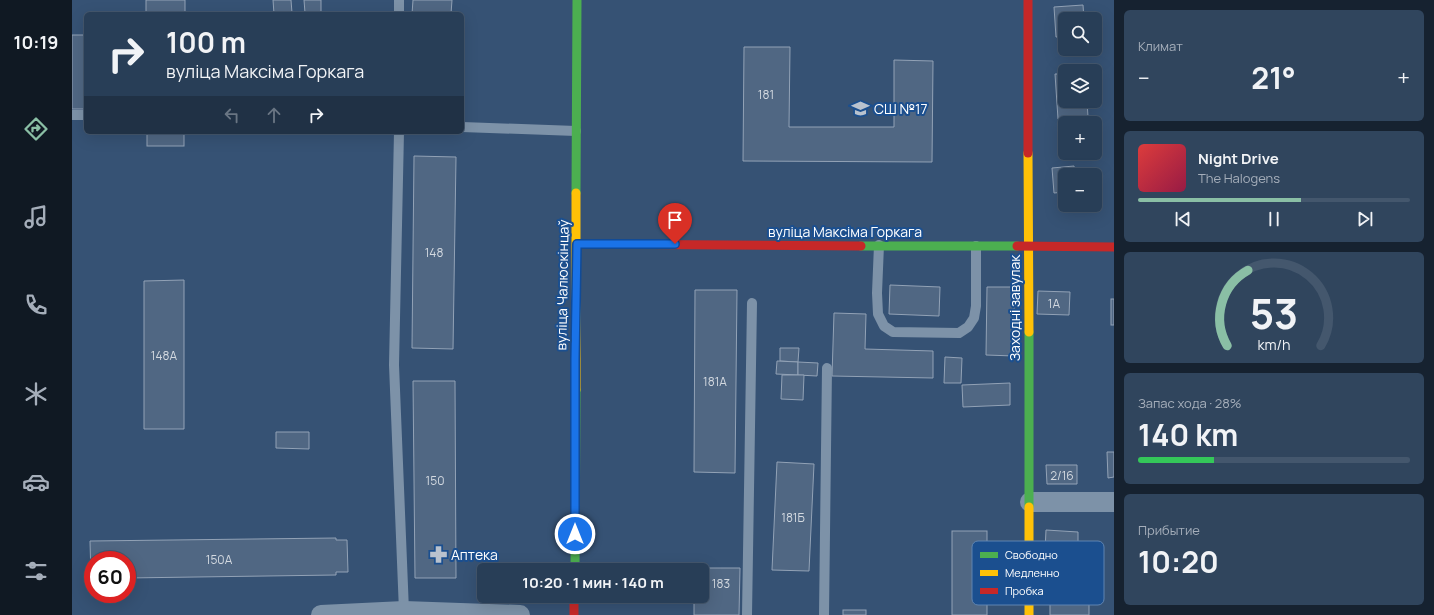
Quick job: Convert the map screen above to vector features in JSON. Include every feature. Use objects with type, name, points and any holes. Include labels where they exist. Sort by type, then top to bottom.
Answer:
[{"type":"street","name":"вуліца Чалюскінцаў","points":[[575,563],[577,0]]},
{"type":"street","name":"Заходні завулак","points":[[1028,0],[1030,541]]},
{"type":"street","name":"вуліца Максіма Горкага","points":[[577,244],[1114,247]]},
{"type":"street","points":[[1030,502],[1114,502]]},
{"type":"street","points":[[574,603],[574,615]]},
{"type":"street","name":"Заходні завулак","points":[[1029,605],[1029,615]]},
{"type":"street","points":[[321,615],[404,611],[520,615]]},
{"type":"lane","points":[[399,0],[399,12]]},
{"type":"lane","points":[[72,116],[84,114]]},
{"type":"lane","points":[[464,127],[576,131]]},
{"type":"lane","points":[[399,134],[394,365],[404,611]]},
{"type":"lane","points":[[879,246],[877,293],[878,314],[884,326],[893,332],[959,333],[968,327],[974,318],[976,306],[976,246]]},
{"type":"lane","points":[[746,615],[752,304]]},
{"type":"lane","points":[[824,615],[826,368]]},
{"type":"building","points":[[146,0],[185,0],[185,12],[146,12]]},
{"type":"building","points":[[273,0],[291,0],[292,12],[274,12]]},
{"type":"building","points":[[304,0],[321,0],[321,12],[305,12]]},
{"type":"building","points":[[413,0],[452,0],[451,12],[412,12]]},
{"type":"building","points":[[1083,5],[1084,12],[1058,12],[1058,37],[1056,37],[1054,7]]},
{"type":"building","points":[[72,35],[84,35],[84,109],[72,109]]},
{"type":"building","points":[[744,47],[790,47],[789,127],[894,127],[894,60],[933,61],[932,162],[743,161]]},
{"type":"building","points":[[1055,74],[1058,74],[1058,108],[1087,108],[1088,116],[1058,116],[1058,119]]},
{"type":"building","points":[[147,134],[184,134],[184,146],[147,146]]},
{"type":"building","points":[[414,156],[456,157],[453,349],[412,348]]},
{"type":"building","points":[[1074,166],[1074,168],[1058,168],[1058,193],[1054,193],[1052,168]]},
{"type":"building","points":[[184,280],[184,429],[144,429],[144,281]]},
{"type":"building","points":[[890,285],[940,287],[939,316],[889,314]]},
{"type":"building","points":[[987,287],[1014,287],[1014,356],[986,355]]},
{"type":"building","points":[[695,290],[737,290],[735,473],[694,472]]},
{"type":"building","points":[[1038,291],[1070,292],[1069,315],[1037,314]]},
{"type":"building","points":[[1111,299],[1114,299],[1114,325],[1111,325]]},
{"type":"building","points":[[834,313],[866,314],[865,349],[933,351],[933,378],[832,376]]},
{"type":"building","points":[[780,348],[799,348],[798,362],[780,361]]},
{"type":"building","points":[[945,357],[962,358],[961,383],[944,383]]},
{"type":"building","points":[[777,361],[798,362],[798,375],[776,374]]},
{"type":"building","points":[[798,362],[818,363],[817,376],[798,375]]},
{"type":"building","points":[[782,375],[804,375],[803,400],[781,399]]},
{"type":"building","points":[[413,381],[455,381],[456,578],[415,578]]},
{"type":"building","points":[[1010,383],[1010,405],[963,407],[962,385]]},
{"type":"building","points":[[276,432],[309,432],[309,449],[276,448]]},
{"type":"building","points":[[1107,452],[1114,452],[1114,477],[1108,478]]},
{"type":"building","points":[[777,462],[814,464],[809,571],[772,570]]},
{"type":"building","points":[[1046,465],[1077,465],[1077,484],[1047,484]]},
{"type":"building","points":[[1046,530],[1078,532],[1078,541],[1045,541]]},
{"type":"building","points":[[952,531],[987,531],[987,541],[972,541],[972,605],[987,605],[987,615],[952,615]]},
{"type":"building","points":[[336,538],[336,540],[347,540],[348,572],[336,572],[336,575],[136,578],[136,551],[90,551],[90,541]]},
{"type":"building","points":[[709,568],[740,568],[739,615],[694,615],[694,603],[709,603]]},
{"type":"building","points":[[1050,605],[1089,605],[1089,615],[1050,615]]},
{"type":"building","points":[[843,610],[866,610],[866,615],[843,615]]},
{"type":"traffic: fast","points":[[576,193],[577,0]]},
{"type":"traffic: fast","points":[[861,246],[1017,246]]},
{"type":"traffic: fast","points":[[1029,332],[1029,507]]},
{"type":"traffic: fast","points":[[575,563],[576,390]]},
{"type":"traffic: slow","points":[[1028,153],[1029,332]]},
{"type":"traffic: slow","points":[[576,193],[576,390]]},
{"type":"traffic: slow","points":[[1029,507],[1029,541]]},
{"type":"traffic: slow","points":[[1029,605],[1029,615]]},
{"type":"traffic: jam","points":[[1028,0],[1028,153]]},
{"type":"traffic: jam","points":[[577,244],[861,246]]},
{"type":"traffic: jam","points":[[1017,246],[1114,247]]},
{"type":"traffic: jam","points":[[574,603],[574,615]]},
{"type":"place","name":"СШ №17","points":[[861,108]]},
{"type":"place","name":"Аптека","points":[[438,554]]},
{"type":"route","points":[[575,534],[575,359],[577,244],[675,244]]}]
